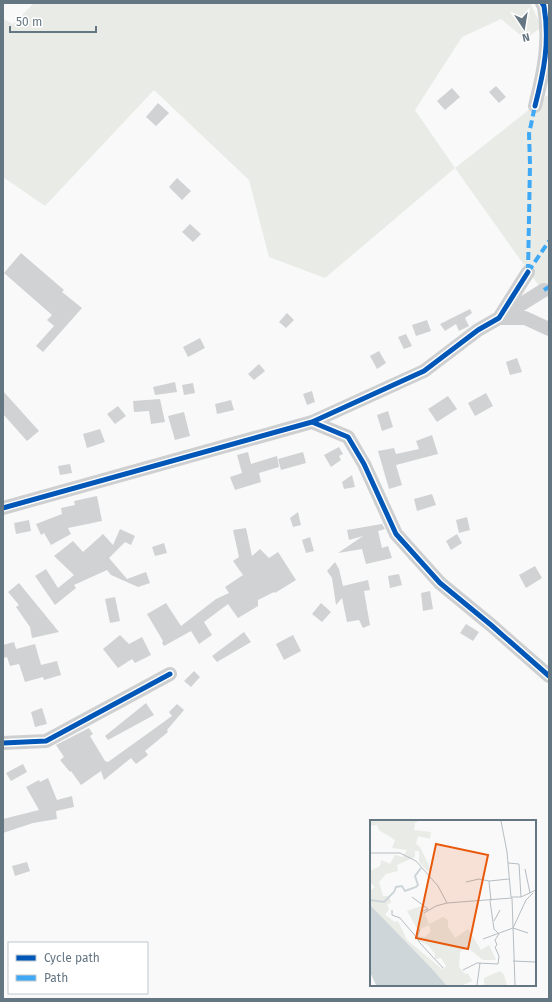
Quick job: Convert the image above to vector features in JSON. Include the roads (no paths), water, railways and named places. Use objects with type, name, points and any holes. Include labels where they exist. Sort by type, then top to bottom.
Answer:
[{"type":"street","points":[[535,106],[544,69],[547,33],[545,6]]},
{"type":"street","points":[[499,318],[528,272]]},
{"type":"street","points":[[3,508],[312,422],[424,371],[478,330],[544,290]]},
{"type":"street","points":[[499,318],[525,318],[549,329]]},
{"type":"street","points":[[312,422],[348,437],[364,464],[396,534],[440,583],[549,676]]},
{"type":"street","points":[[3,742],[46,741],[170,674]]}]
